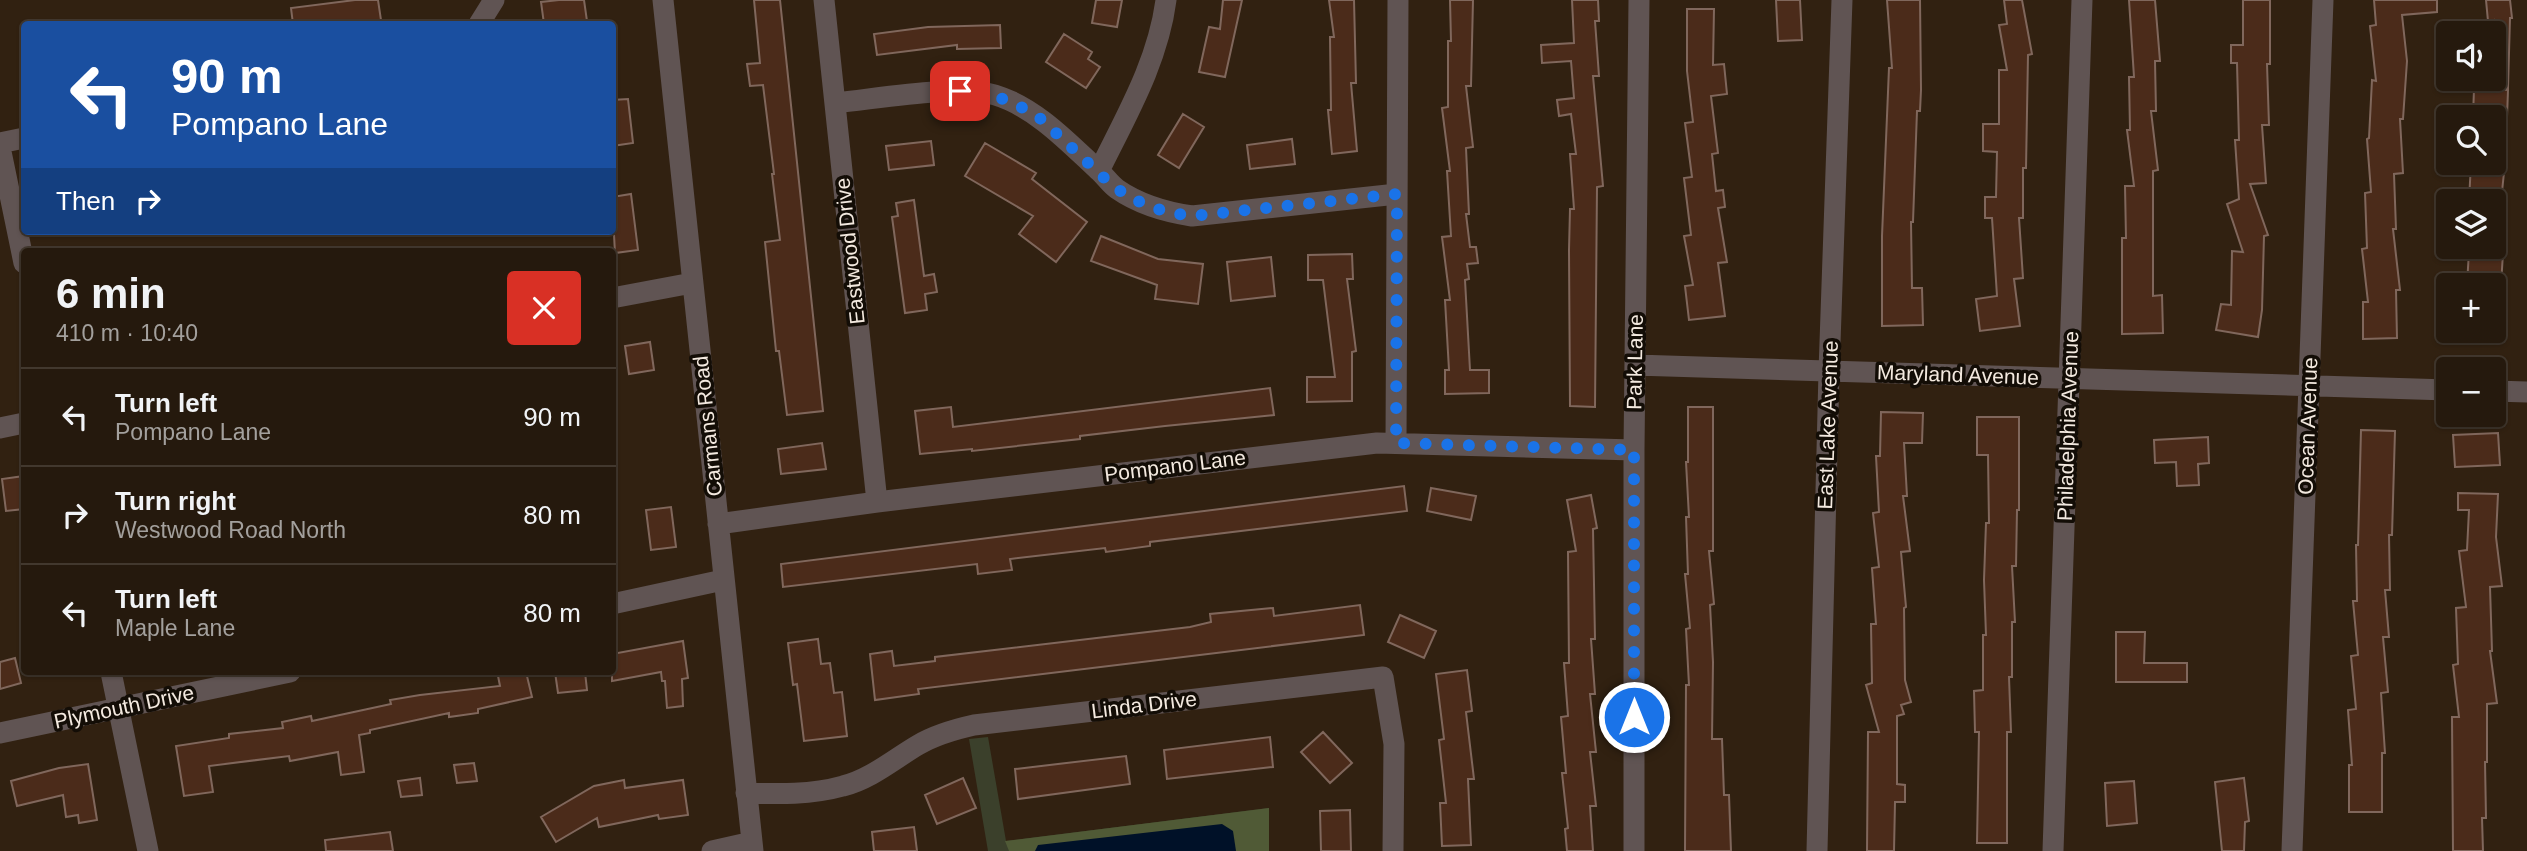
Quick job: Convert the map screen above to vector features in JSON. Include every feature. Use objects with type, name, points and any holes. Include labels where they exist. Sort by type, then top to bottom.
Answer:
[{"type":"street","points":[[482,21],[494,0]]},
{"type":"street","name":"Carmans Road","points":[[663,0],[752,846]]},
{"type":"street","name":"Eastwood Drive","points":[[824,0],[877,502]]},
{"type":"street","points":[[1099,172],[1148,71],[1162,28],[1166,0]]},
{"type":"street","points":[[1396,443],[1398,0]]},
{"type":"street","name":"Park Lane","points":[[1633,851],[1639,0]]},
{"type":"street","name":"East Lake Avenue","points":[[1817,851],[1829,370],[1842,0]]},
{"type":"street","name":"Philadelphia Avenue","points":[[2053,851],[2082,0]]},
{"type":"street","name":"Ocean Avenue","points":[[2292,851],[2323,0]]},
{"type":"street","points":[[835,103],[960,91],[994,95],[1041,119],[1114,187],[1135,200],[1166,212],[1192,216],[1397,194]]},
{"type":"street","points":[[21,139],[0,145],[21,248]]},
{"type":"street","points":[[616,297],[692,284]]},
{"type":"street","name":"Maryland Avenue","points":[[1635,365],[2436,390]]},
{"type":"street","points":[[2506,391],[2527,392]]},
{"type":"street","points":[[0,428],[21,424]]},
{"type":"street","name":"Pompano Lane","points":[[718,524],[877,502],[1377,443],[1634,450]]},
{"type":"street","points":[[616,603],[723,580]]},
{"type":"street","points":[[112,675],[148,851]]},
{"type":"street","name":"Plymouth Drive","points":[[0,733],[276,675]]},
{"type":"street","name":"Linda Drive","points":[[746,793],[793,794],[844,786],[880,770],[921,743],[974,724],[1383,677],[1394,744],[1393,851]]},
{"type":"street","points":[[712,851],[752,846]]},
{"type":"green space","points":[[988,737],[1006,841],[1269,808],[1269,851],[988,851],[969,739]]},
{"type":"green space","points":[[1269,808],[1269,851],[1009,851],[1005,841]]},
{"type":"water","points":[[1222,824],[1233,831],[1236,851],[1035,851],[1038,845]]},
{"type":"building","points":[[355,0],[378,0],[381,20],[293,21],[291,8]]},
{"type":"building","points":[[584,0],[587,21],[544,21],[541,2]]},
{"type":"building","points":[[754,0],[780,0],[823,411],[787,415],[779,351],[776,351],[765,242],[780,240],[774,174],[763,85],[750,86],[747,64],[760,63]]},
{"type":"building","points":[[1096,0],[1122,0],[1117,27],[1092,23]]},
{"type":"building","points":[[1223,0],[1242,0],[1225,77],[1199,72],[1209,27],[1220,29]]},
{"type":"building","points":[[1329,0],[1354,0],[1356,83],[1351,83],[1357,151],[1332,154],[1328,110],[1331,110],[1330,37],[1334,37]]},
{"type":"building","points":[[1450,0],[1473,0],[1471,86],[1466,86],[1473,147],[1466,148],[1469,214],[1466,214],[1470,247],[1476,247],[1478,263],[1467,264],[1469,279],[1465,280],[1470,370],[1489,370],[1489,393],[1445,394],[1445,370],[1449,370],[1445,300],[1450,300],[1442,237],[1451,236],[1447,171],[1450,171],[1442,108],[1448,107]]},
{"type":"building","points":[[1572,0],[1598,0],[1599,21],[1595,21],[1599,76],[1593,76],[1603,186],[1597,187],[1595,407],[1570,406],[1569,250],[1570,209],[1574,209],[1570,154],[1576,154],[1571,114],[1559,116],[1557,100],[1574,98],[1571,61],[1542,63],[1541,45],[1574,43]]},
{"type":"building","points":[[1776,0],[1800,0],[1802,40],[1778,41]]},
{"type":"building","points":[[1887,0],[1920,0],[1921,90],[1920,111],[1917,111],[1911,222],[1912,288],[1922,288],[1923,325],[1882,326],[1882,236],[1889,68],[1892,68]]},
{"type":"building","points":[[2004,0],[2022,0],[2032,54],[2028,55],[2023,218],[2019,218],[2023,278],[2014,279],[2020,326],[1980,331],[1976,299],[1997,296],[1992,218],[1985,218],[1985,197],[1996,197],[1997,152],[1983,151],[1983,124],[1999,124],[1999,70],[2007,70],[1999,25],[2007,24]]},
{"type":"building","points":[[2129,0],[2155,0],[2160,61],[2155,61],[2156,111],[2151,111],[2158,170],[2153,171],[2153,296],[2162,295],[2163,333],[2122,334],[2125,186],[2134,186],[2127,130],[2130,130],[2129,77],[2134,77]]},
{"type":"building","points":[[2243,0],[2270,0],[2270,64],[2267,64],[2269,125],[2262,125],[2266,183],[2250,184],[2268,235],[2264,236],[2262,310],[2258,337],[2216,330],[2221,304],[2231,305],[2232,251],[2243,252],[2227,204],[2239,199],[2235,140],[2239,140],[2237,63],[2231,63],[2231,45],[2243,45]]},
{"type":"building","points":[[2374,0],[2437,0],[2437,12],[2402,15],[2407,61],[2403,119],[2400,119],[2403,173],[2394,174],[2396,229],[2393,229],[2400,290],[2396,290],[2397,338],[2363,339],[2363,302],[2368,302],[2362,249],[2367,248],[2365,193],[2371,192],[2367,139],[2372,80],[2376,81],[2370,26],[2376,25]]},
{"type":"building","points":[[2486,0],[2510,0],[2512,18],[2508,88],[2506,21],[2488,21]]},
{"type":"building","points":[[1687,9],[1714,9],[1713,65],[1724,64],[1727,94],[1711,96],[1718,153],[1712,154],[1716,191],[1723,190],[1725,207],[1718,208],[1727,262],[1718,263],[1725,316],[1689,320],[1685,286],[1693,285],[1684,236],[1691,235],[1684,178],[1692,177],[1685,123],[1693,122],[1687,71]]},
{"type":"building","points":[[1000,25],[1001,48],[957,49],[957,45],[877,55],[874,34],[928,27]]},
{"type":"building","points":[[1064,34],[1092,52],[1088,59],[1100,67],[1086,88],[1046,62]]},
{"type":"building","points":[[2508,90],[2507,117],[2506,105],[2473,105],[2474,91]]},
{"type":"building","points":[[628,99],[633,143],[616,145],[616,100]]},
{"type":"building","points":[[1183,114],[1204,127],[1179,168],[1158,155]]},
{"type":"building","points":[[1292,139],[1295,164],[1250,169],[1247,145]]},
{"type":"building","points":[[931,141],[934,165],[889,170],[886,146]]},
{"type":"building","points":[[985,143],[1036,173],[1032,179],[1087,222],[1056,262],[1019,234],[1033,216],[965,176]]},
{"type":"building","points":[[2470,175],[2504,175],[2502,189],[2470,189]]},
{"type":"building","points":[[631,194],[638,250],[616,253],[616,196]]},
{"type":"building","points":[[914,200],[924,276],[934,274],[937,292],[925,294],[927,310],[905,313],[892,217],[898,216],[896,203]]},
{"type":"building","points":[[1101,236],[1158,259],[1203,264],[1198,304],[1155,299],[1157,285],[1091,261]]},
{"type":"building","points":[[1352,254],[1353,279],[1347,279],[1356,351],[1352,352],[1352,401],[1307,402],[1307,377],[1335,377],[1323,280],[1308,280],[1308,255]]},
{"type":"building","points":[[1271,257],[1275,296],[1231,301],[1227,262]]},
{"type":"building","points":[[2469,259],[2503,259],[2502,273],[2468,273]]},
{"type":"building","points":[[650,342],[654,370],[629,374],[625,346]]},
{"type":"building","points":[[1270,388],[1274,415],[1080,436],[1080,439],[972,451],[920,454],[915,411],[951,407],[953,427]]},
{"type":"building","points":[[1688,407],[1713,407],[1713,551],[1709,551],[1714,604],[1710,605],[1713,662],[1712,739],[1722,739],[1724,795],[1729,795],[1731,851],[1685,851],[1686,685],[1689,685],[1686,629],[1690,628],[1685,574],[1688,574]]},
{"type":"building","points":[[1881,412],[1923,413],[1922,443],[1904,443],[1907,496],[1903,496],[1910,551],[1901,552],[1906,607],[1905,680],[1911,702],[1901,705],[1904,714],[1897,716],[1897,784],[1905,785],[1905,802],[1895,802],[1894,851],[1867,851],[1868,732],[1879,732],[1866,685],[1872,683],[1871,624],[1876,624],[1872,568],[1879,567],[1873,513],[1879,512],[1876,456],[1880,456]]},
{"type":"building","points":[[1977,417],[2019,417],[2019,510],[2016,566],[2012,566],[2015,622],[2012,622],[2012,677],[2009,677],[2011,732],[2007,732],[2007,843],[1977,843],[1979,732],[1975,732],[1974,691],[1983,690],[1986,523],[1989,523],[1988,455],[1977,455]]},
{"type":"building","points":[[2361,430],[2395,431],[2392,535],[2389,535],[2390,590],[2385,590],[2389,637],[2383,637],[2388,692],[2381,693],[2385,753],[2382,753],[2382,812],[2349,812],[2349,765],[2352,765],[2348,710],[2356,709],[2351,656],[2358,655],[2353,601],[2357,601],[2356,545]]},
{"type":"building","points":[[2498,433],[2500,465],[2455,467],[2453,435]]},
{"type":"building","points":[[2208,437],[2209,463],[2198,464],[2199,485],[2177,486],[2176,462],[2155,463],[2154,440]]},
{"type":"building","points":[[822,443],[826,469],[781,474],[778,449]]},
{"type":"building","points":[[21,476],[21,509],[6,511],[2,479]]},
{"type":"building","points":[[1404,486],[1407,511],[1150,542],[1150,546],[1106,552],[1105,548],[1010,559],[1012,570],[978,574],[977,564],[783,587],[781,564]]},
{"type":"building","points":[[1431,488],[1476,496],[1471,520],[1427,511]]},
{"type":"building","points":[[2458,493],[2498,494],[2496,537],[2502,586],[2490,587],[2490,651],[2497,703],[2487,704],[2486,818],[2482,818],[2483,851],[2453,851],[2452,717],[2459,717],[2453,665],[2458,664],[2456,608],[2466,607],[2459,551],[2467,550],[2469,510],[2458,510]]},
{"type":"building","points":[[1591,495],[1597,528],[1593,529],[1595,639],[1591,639],[1595,694],[1590,694],[1596,752],[1590,752],[1596,806],[1590,806],[1593,851],[1567,851],[1565,829],[1568,828],[1562,773],[1566,773],[1561,717],[1568,716],[1564,663],[1569,663],[1568,552],[1576,551],[1567,500]]},
{"type":"building","points":[[671,507],[676,547],[651,550],[646,510]]},
{"type":"building","points":[[1360,605],[1364,635],[918,689],[919,694],[875,700],[870,654],[892,651],[894,666],[935,661],[935,657],[1190,627],[1211,622],[1210,614],[1273,608],[1274,616]]},
{"type":"building","points":[[1400,615],[1436,631],[1424,658],[1388,642]]},
{"type":"building","points":[[2116,632],[2145,632],[2144,663],[2187,663],[2187,682],[2116,682]]},
{"type":"building","points":[[818,639],[821,664],[830,663],[834,693],[842,692],[847,736],[804,741],[797,684],[793,685],[788,643]]},
{"type":"building","points":[[683,641],[688,678],[682,679],[683,706],[667,708],[665,681],[662,681],[661,672],[612,681],[612,675],[616,675],[616,653]]},
{"type":"building","points":[[15,658],[21,683],[0,689],[0,662]]},
{"type":"building","points":[[1467,670],[1472,711],[1466,712],[1474,779],[1468,779],[1471,845],[1442,846],[1440,803],[1446,803],[1439,740],[1444,739],[1436,674]]},
{"type":"building","points":[[527,675],[532,697],[478,709],[478,713],[449,717],[449,713],[370,730],[370,733],[359,735],[364,772],[341,775],[338,752],[290,761],[289,756],[209,766],[213,792],[184,796],[176,746],[229,738],[229,734],[283,728],[282,722],[311,716],[312,721],[391,704],[390,700],[500,686],[498,676]]},
{"type":"building","points":[[555,675],[585,675],[587,690],[558,693]]},
{"type":"building","points":[[1323,732],[1352,763],[1330,783],[1301,752]]},
{"type":"building","points":[[1270,737],[1273,767],[1167,779],[1164,750]]},
{"type":"building","points":[[1126,756],[1130,784],[1018,799],[1015,769]]},
{"type":"building","points":[[474,763],[477,781],[457,783],[454,765]]},
{"type":"building","points":[[88,764],[97,820],[79,823],[78,815],[66,817],[63,795],[17,806],[11,781],[59,768]]},
{"type":"building","points":[[420,778],[422,795],[401,797],[398,781]]},
{"type":"building","points":[[963,778],[976,808],[937,824],[925,795]]},
{"type":"building","points":[[2244,778],[2249,821],[2245,822],[2244,851],[2222,851],[2215,782]]},
{"type":"building","points":[[624,780],[625,788],[683,780],[688,815],[659,819],[658,815],[599,827],[597,818],[556,842],[541,817],[594,786]]},
{"type":"building","points":[[2134,781],[2137,823],[2107,826],[2105,783]]},
{"type":"building","points":[[1350,810],[1351,851],[1321,851],[1320,811]]},
{"type":"building","points":[[914,827],[917,851],[874,851],[872,832]]},
{"type":"building","points":[[390,832],[393,851],[326,851],[325,840]]},
{"type":"route","points":[[960,91],[994,95],[1023,108],[1041,119],[1114,187],[1135,200],[1166,212],[1192,216],[1397,194],[1396,443],[1634,450],[1634,717]]}]
